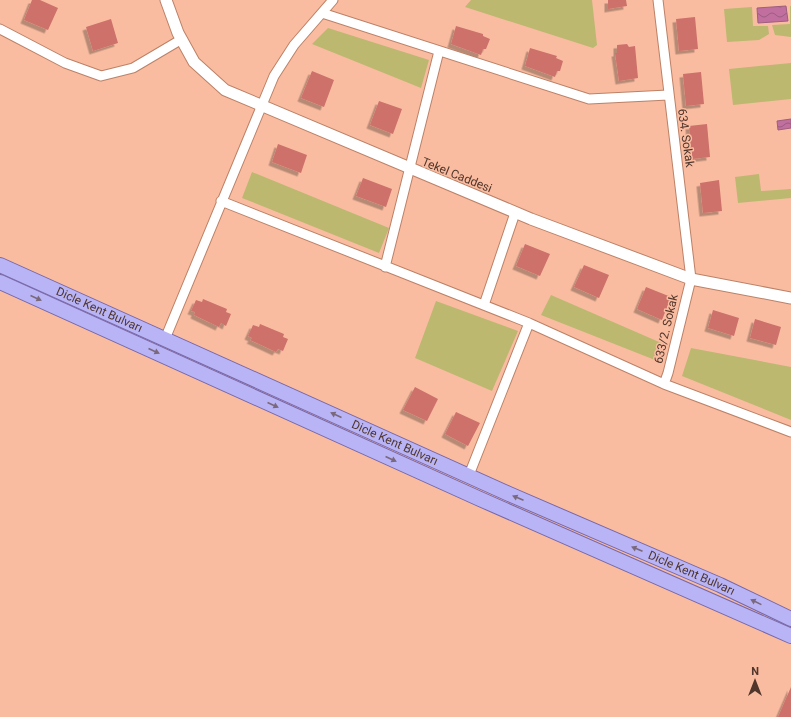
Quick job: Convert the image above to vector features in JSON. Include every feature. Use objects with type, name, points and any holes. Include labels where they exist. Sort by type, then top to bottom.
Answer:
[{"type":"main road","name":"Dicle Kent Bulvarı","points":[[0,265],[469,475],[720,585],[791,619]]},
{"type":"main road","name":"Dicle Kent Bulvarı","points":[[0,282],[480,499],[791,636]]},
{"type":"street","name":"Tekel Caddesi","points":[[166,0],[182,39],[194,62],[225,90],[262,107],[515,213],[690,279],[791,298]]},
{"type":"street","points":[[164,339],[221,201],[278,70],[294,45],[333,0]]},
{"type":"street","name":"634. Sokak","points":[[658,0],[690,279]]},
{"type":"street","points":[[322,13],[589,99],[668,95]]},
{"type":"street","points":[[0,29],[65,63],[101,76],[132,68],[182,39]]},
{"type":"street","points":[[385,267],[439,51]]},
{"type":"street","points":[[221,201],[529,323],[664,384],[791,432]]},
{"type":"street","points":[[484,305],[515,213]]},
{"type":"street","name":"633/2. Sokak","points":[[664,384],[690,279]]},
{"type":"street","points":[[469,475],[529,323]]},
{"type":"shaded area","points":[[471,0],[592,0],[597,45],[593,48],[465,7]]},
{"type":"shaded area","points":[[790,6],[791,37],[775,35],[772,25],[790,24]]},
{"type":"shaded area","points":[[752,7],[753,26],[768,26],[769,34],[759,40],[727,42],[724,9]]},
{"type":"shaded area","points":[[328,28],[429,60],[421,88],[312,44]]},
{"type":"shaded area","points":[[791,63],[791,99],[733,105],[729,69]]},
{"type":"shaded area","points":[[252,172],[389,228],[379,253],[242,198]]},
{"type":"shaded area","points":[[759,174],[761,191],[791,189],[791,198],[738,203],[735,177]]},
{"type":"shaded area","points":[[551,295],[666,345],[660,362],[541,315]]},
{"type":"shaded area","points":[[436,301],[518,331],[492,391],[415,358]]},
{"type":"shaded area","points":[[691,348],[791,367],[791,420],[682,376]]},
{"type":"water","points":[[786,6],[788,21],[758,23],[757,8]]},
{"type":"water","points":[[791,119],[791,128],[778,130],[777,121]]},
{"type":"building","points":[[32,0],[40,0],[58,8],[48,30],[24,20]]},
{"type":"building","points":[[608,0],[626,0],[627,6],[608,9]]},
{"type":"building","points":[[695,17],[698,49],[679,51],[676,19]]},
{"type":"building","points":[[111,19],[118,43],[93,51],[86,27]]},
{"type":"building","points":[[456,26],[483,34],[483,36],[490,39],[486,49],[483,49],[481,55],[451,44]]},
{"type":"building","points":[[627,44],[629,47],[635,46],[638,78],[619,81],[615,53],[617,53],[617,45]]},
{"type":"building","points":[[530,48],[557,56],[556,58],[563,61],[560,71],[557,71],[555,77],[525,66]]},
{"type":"building","points":[[312,71],[334,80],[324,107],[301,98]]},
{"type":"building","points":[[701,72],[704,104],[686,106],[683,74]]},
{"type":"building","points":[[379,101],[402,109],[393,134],[370,125]]},
{"type":"building","points":[[707,124],[710,157],[692,159],[689,126]]},
{"type":"building","points":[[278,144],[307,155],[301,173],[272,162]]},
{"type":"building","points":[[363,178],[392,189],[386,207],[356,196]]},
{"type":"building","points":[[719,180],[722,211],[703,213],[700,183]]},
{"type":"building","points":[[525,244],[550,254],[540,276],[516,266]]},
{"type":"building","points":[[584,265],[609,275],[599,298],[574,287]]},
{"type":"building","points":[[646,287],[671,297],[662,320],[637,309]]},
{"type":"building","points":[[203,299],[227,309],[226,312],[231,314],[226,326],[221,323],[219,327],[194,315],[195,312],[191,311],[196,300],[202,302]]},
{"type":"building","points":[[713,310],[739,318],[734,336],[708,328]]},
{"type":"building","points":[[755,319],[781,327],[776,345],[750,338]]},
{"type":"building","points":[[260,324],[284,334],[283,337],[288,339],[283,351],[278,349],[276,352],[250,340],[252,338],[248,336],[253,325],[259,327]]},
{"type":"building","points":[[415,387],[438,399],[427,421],[403,410]]},
{"type":"building","points":[[456,412],[480,423],[468,446],[445,434]]},
{"type":"building","points":[[791,687],[791,717],[778,717]]}]
